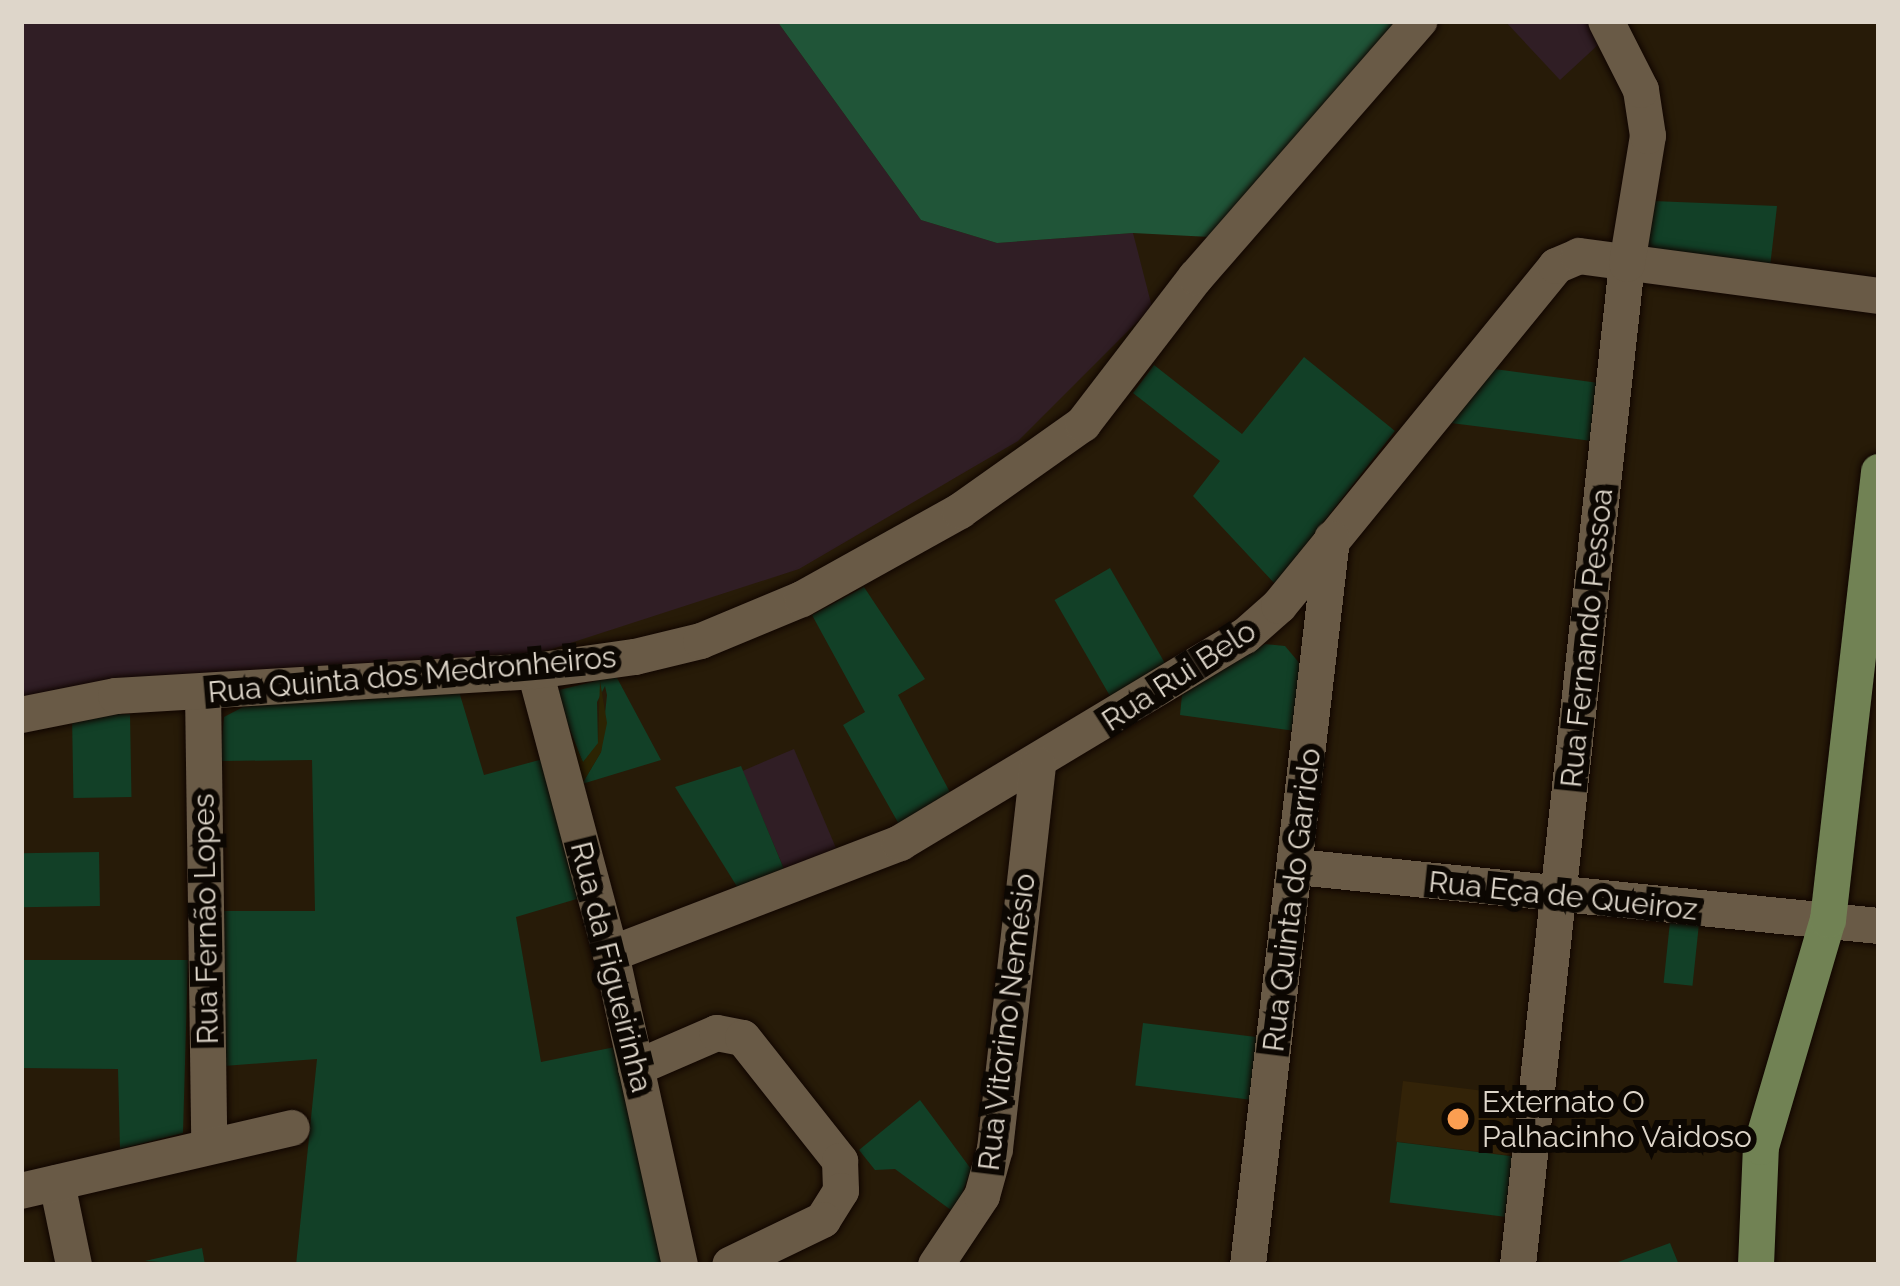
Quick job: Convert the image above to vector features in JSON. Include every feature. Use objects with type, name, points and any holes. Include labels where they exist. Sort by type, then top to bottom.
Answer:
[{"type":"main road","points":[[1756,1265],[1761,1147],[1828,920],[1879,472]]},
{"type":"street","name":"Rua Quinta dos Medronheiros","points":[[21,715],[116,696],[535,671],[666,651],[751,622],[868,565],[1061,442],[1102,404],[1196,277],[1419,21]]},
{"type":"street","name":"Rua Fernando Pessoa","points":[[1518,1265],[1627,264],[1648,136],[1641,90],[1606,21]]},
{"type":"street","name":"Rua Rui Belo","points":[[611,954],[846,868],[1038,765],[1246,636],[1556,266],[1579,256],[1879,296]]},
{"type":"street","name":"Rua Quinta do Garrido","points":[[1248,1265],[1298,867],[1333,535]]},
{"type":"street","name":"Rua da Figueirinha","points":[[535,671],[611,954],[680,1265]]},
{"type":"street","name":"Rua Fernão Lopes","points":[[202,692],[209,1146]]},
{"type":"street","name":"Rua Vitorino Nemésio","points":[[936,1265],[976,1209],[995,1149],[1038,765]]},
{"type":"street","name":"Rua Eça de Queiroz","points":[[1298,867],[1879,926]]},
{"type":"street","points":[[636,1068],[717,1033],[743,1038],[840,1161],[841,1191],[823,1220],[730,1265]]},
{"type":"street","points":[[21,1191],[292,1127]]},
{"type":"street","points":[[57,1183],[74,1265]]},
{"type":"shaded area","points":[[21,21],[777,21],[921,220],[997,243],[1133,233],[1152,307],[1018,441],[799,569],[549,650],[21,720]]},
{"type":"shaded area","points":[[1505,21],[1588,21],[1599,44],[1560,80]]},
{"type":"shaded area","points":[[794,749],[839,854],[787,876],[742,771]]},
{"type":"shaded area","name":"Externato O Palhacinho Vaidoso","points":[[1403,1081],[1519,1095],[1512,1156],[1396,1142]]},
{"type":"green space","points":[[777,21],[1397,21],[1210,237],[1133,233],[997,243],[921,220]]},
{"type":"green space","points":[[1653,201],[1777,206],[1770,267],[1648,247]]},
{"type":"green space","points":[[1304,357],[1395,431],[1275,584],[1193,496],[1220,461],[1133,393],[1154,365],[1242,434]]},
{"type":"green space","points":[[1487,368],[1599,383],[1592,441],[1443,422]]},
{"type":"green space","points":[[1110,568],[1168,668],[1113,700],[1055,600]]},
{"type":"green space","points":[[864,587],[925,679],[898,695],[952,796],[900,826],[843,725],[865,712],[812,615]]},
{"type":"green space","points":[[1265,644],[1285,646],[1301,665],[1295,731],[1180,715],[1182,695]]},
{"type":"green space","points":[[616,676],[661,760],[582,784],[601,752],[605,686],[597,702],[598,744],[583,763],[555,691]]},
{"type":"green space","points":[[458,688],[484,775],[543,759],[580,898],[516,917],[541,1062],[615,1047],[664,1265],[296,1265],[317,1059],[224,1066],[222,911],[315,911],[312,760],[220,761],[224,717],[243,707]]},
{"type":"green space","points":[[130,714],[131,797],[73,798],[72,715]]},
{"type":"green space","points":[[741,766],[786,874],[741,893],[675,787]]},
{"type":"green space","points":[[99,852],[100,906],[22,907],[21,853]]},
{"type":"green space","points":[[1670,922],[1699,925],[1692,986],[1664,983]]},
{"type":"green space","points":[[21,960],[188,960],[183,1133],[120,1149],[118,1069],[21,1068]]},
{"type":"green space","points":[[1143,1023],[1258,1037],[1250,1100],[1135,1086]]},
{"type":"green space","points":[[920,1100],[971,1169],[955,1213],[895,1169],[875,1170],[859,1150]]},
{"type":"green space","points":[[1397,1142],[1512,1156],[1505,1217],[1390,1203]]},
{"type":"green space","points":[[1670,1243],[1679,1265],[1619,1265],[1618,1262]]},
{"type":"green space","points":[[202,1248],[205,1265],[145,1261]]},
{"type":"sand","points":[[600,681],[607,723],[601,752],[582,784],[566,725],[583,762],[598,743]]},
{"type":"place","name":"Externato O Palhacinho Vaidoso","points":[[1458,1119]]}]
